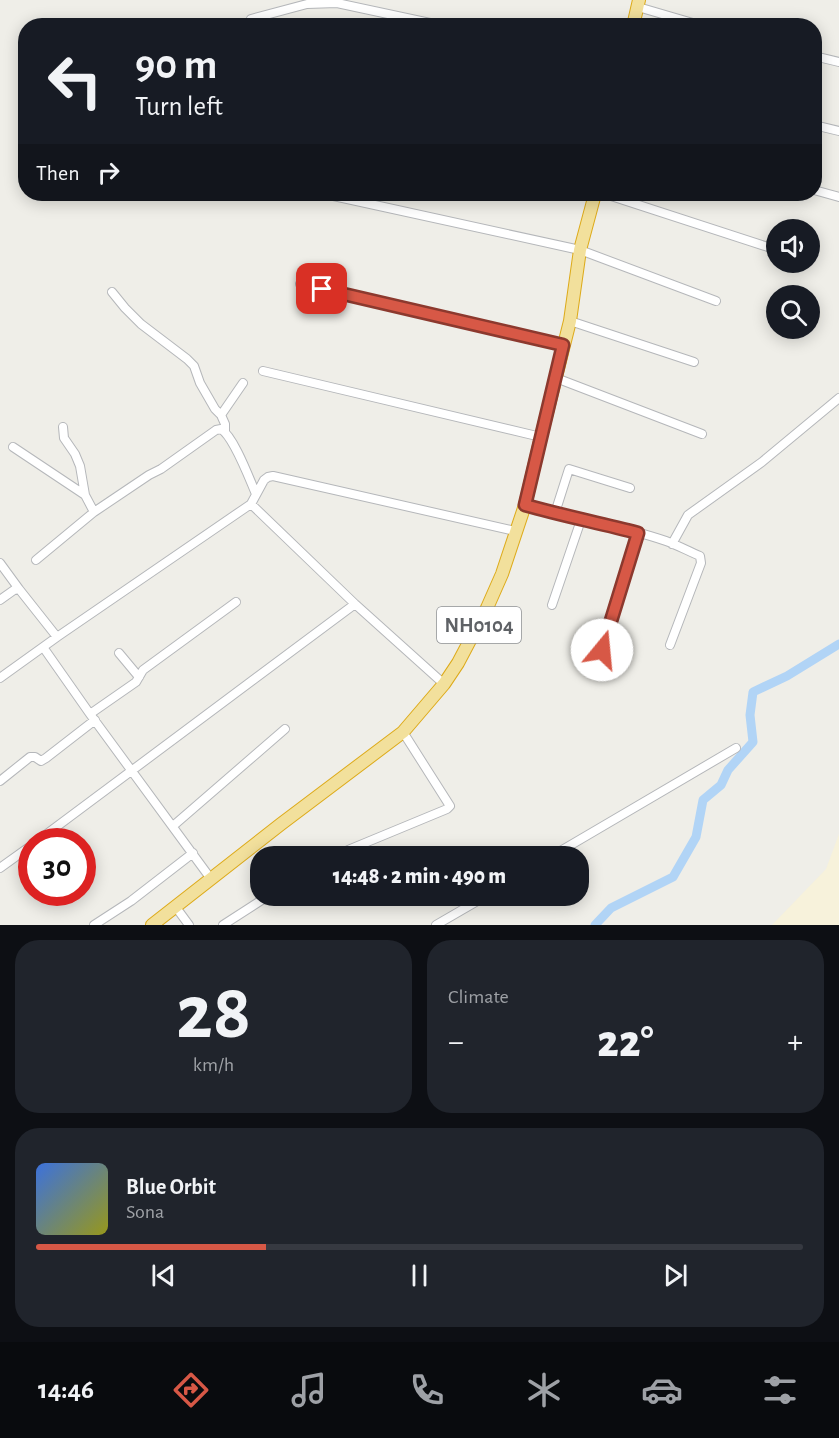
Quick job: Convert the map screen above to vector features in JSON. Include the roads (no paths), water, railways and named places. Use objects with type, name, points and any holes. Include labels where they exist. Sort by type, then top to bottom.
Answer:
[{"type":"highway","name":"NH0104","points":[[152,925],[403,732],[444,684],[468,645],[502,573],[525,505],[570,321],[580,250],[593,201]]},
{"type":"street","points":[[258,18],[308,4],[337,3],[407,18]]},
{"type":"street","points":[[638,4],[680,18]]},
{"type":"street","points":[[822,58],[839,62]]},
{"type":"street","points":[[822,127],[839,131]]},
{"type":"street","points":[[822,192],[839,197]]},
{"type":"street","points":[[356,201],[580,250],[716,301]]},
{"type":"street","points":[[626,201],[766,246]]},
{"type":"street","points":[[300,284],[563,345]]},
{"type":"street","points":[[112,292],[124,308],[141,324],[194,366],[200,383],[225,423],[225,432]]},
{"type":"street","points":[[570,321],[694,362]]},
{"type":"street","points":[[263,371],[541,437]]},
{"type":"street","points":[[556,378],[702,434]]},
{"type":"street","points":[[221,415],[243,383]]},
{"type":"street","points":[[672,544],[688,515],[762,462],[839,398]]},
{"type":"street","points":[[63,427],[64,438],[80,466],[85,495],[94,512]]},
{"type":"street","points":[[36,560],[94,512],[216,430],[221,429],[225,432],[232,443],[256,494]]},
{"type":"street","points":[[13,447],[85,495]]},
{"type":"street","points":[[555,513],[569,469],[630,488]]},
{"type":"street","points":[[0,678],[251,504],[268,477],[273,476],[515,531]]},
{"type":"street","points":[[251,504],[355,604],[444,684]]},
{"type":"street","points":[[525,505],[638,533],[700,556],[701,563],[670,645]]},
{"type":"street","points":[[552,605],[580,520]]},
{"type":"street","points":[[602,650],[638,533]]},
{"type":"street","points":[[0,563],[57,637]]},
{"type":"street","points":[[0,600],[14,590],[20,589]]},
{"type":"street","points":[[0,781],[30,757],[41,760],[46,758],[136,682],[142,670],[236,602]]},
{"type":"street","points":[[55,828],[355,604]]},
{"type":"street","points":[[44,647],[211,879]]},
{"type":"street","points":[[119,653],[139,677]]},
{"type":"street","points":[[173,826],[285,729]]},
{"type":"street","points":[[358,846],[450,806],[403,732]]},
{"type":"street","points":[[569,846],[736,748]]},
{"type":"street","points":[[94,925],[131,901],[193,853]]},
{"type":"street","points":[[0,868],[18,855]]},
{"type":"street","points":[[175,906],[189,925]]},
{"type":"street","points":[[223,925],[252,906]]},
{"type":"street","points":[[436,925],[469,906]]},
{"type":"waterway","points":[[595,925],[611,908],[673,877],[696,837],[703,800],[721,785],[728,770],[753,742],[750,715],[753,692],[787,676],[839,644]]}]
